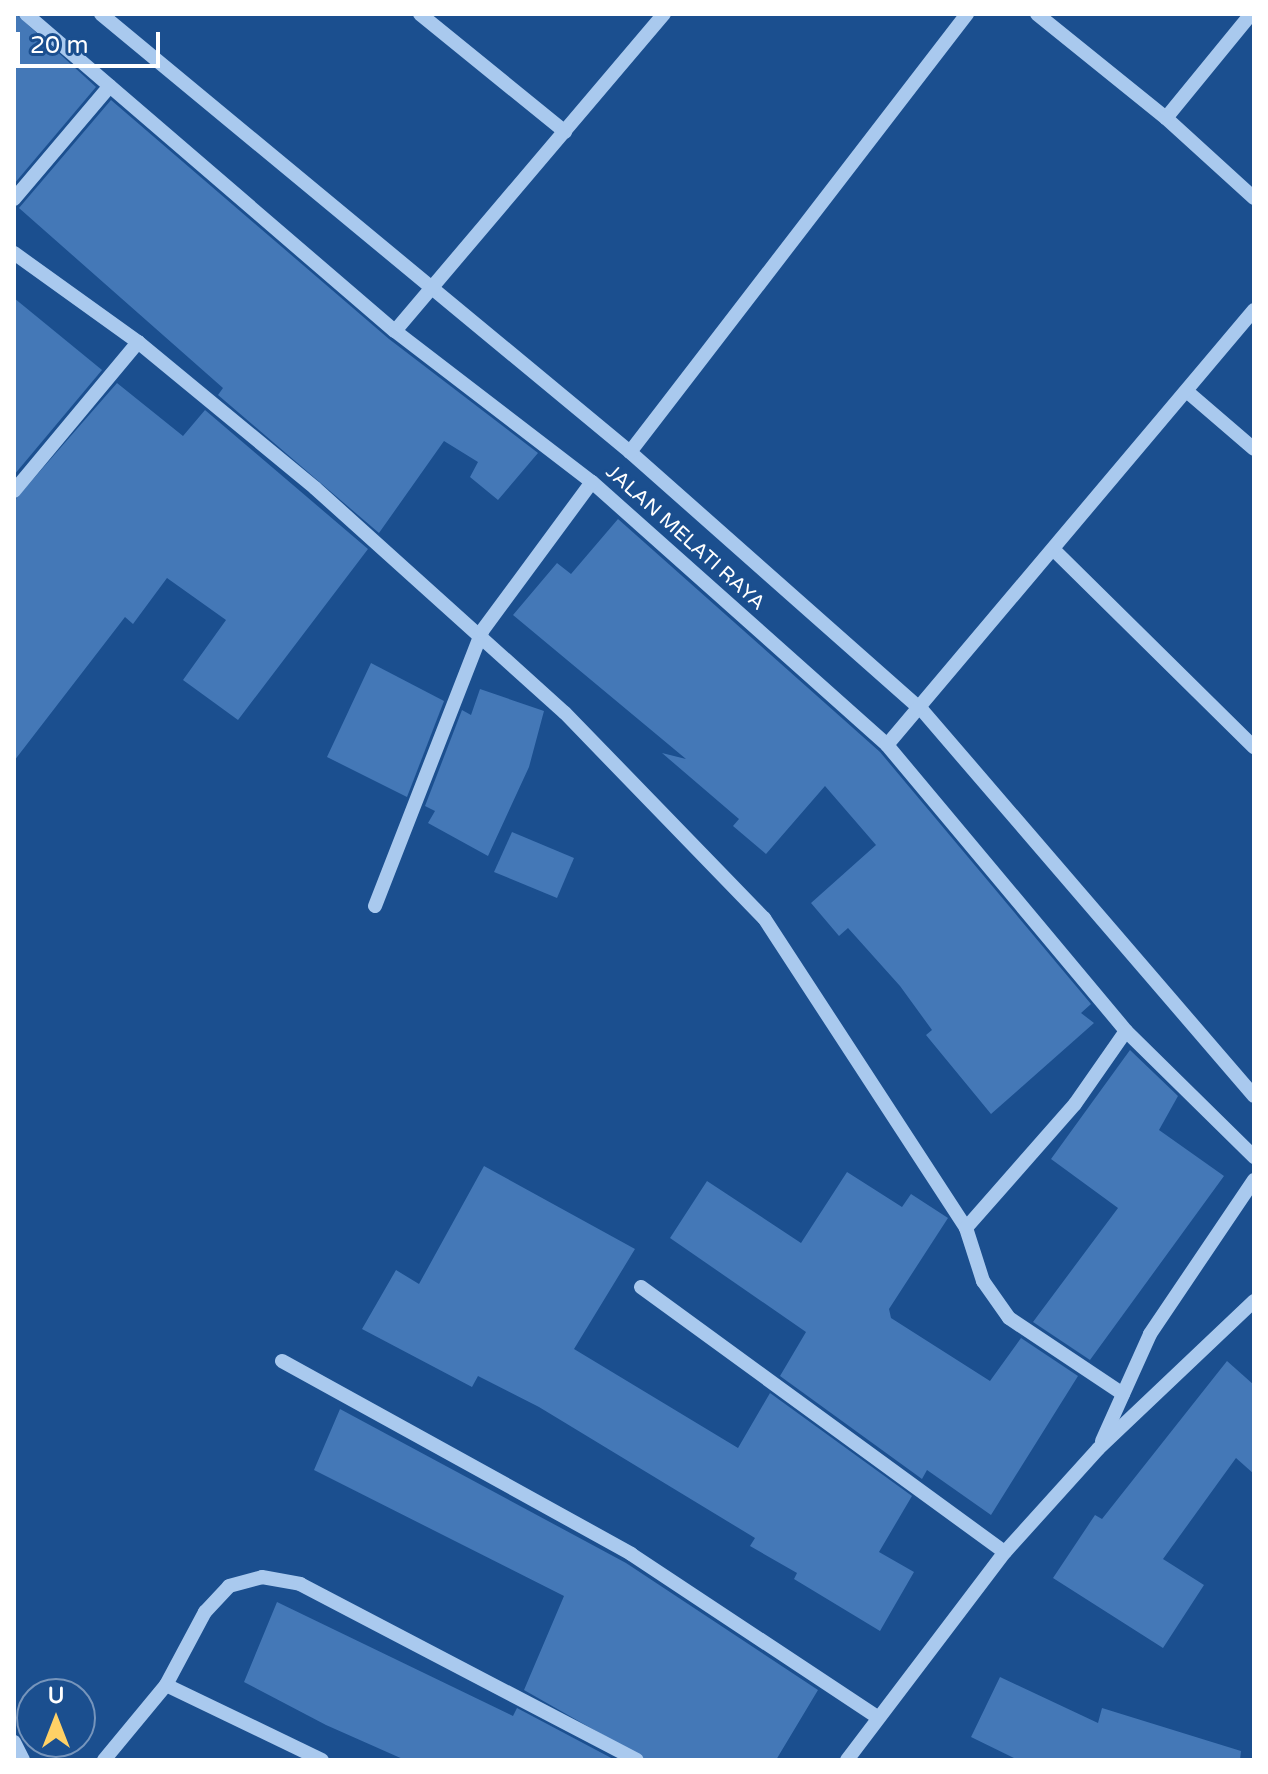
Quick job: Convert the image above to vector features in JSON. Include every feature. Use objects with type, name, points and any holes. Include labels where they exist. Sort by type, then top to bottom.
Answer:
[{"type":"street","name":"JALAN MELATI RAYA","points":[[26,14],[395,331],[592,482],[887,745],[1126,1031],[1254,1157]]},
{"type":"street","name":"JALAN MELATI RAYA","points":[[101,14],[630,452],[922,710],[1254,1096]]},
{"type":"street","points":[[420,14],[565,132]]},
{"type":"street","points":[[395,331],[664,14]]},
{"type":"street","points":[[630,452],[967,14]]},
{"type":"street","points":[[1037,14],[1166,118],[1254,198]]},
{"type":"street","points":[[1166,118],[1251,14]]},
{"type":"street","points":[[14,199],[110,86]]},
{"type":"street","points":[[14,253],[138,342],[482,631],[764,918],[966,1228],[983,1281],[1009,1318],[1123,1394]]},
{"type":"street","points":[[887,745],[922,710],[1190,394],[1254,310]]},
{"type":"street","points":[[14,491],[138,342]]},
{"type":"street","points":[[1190,394],[1254,449]]},
{"type":"street","points":[[375,906],[482,631],[592,482]]},
{"type":"street","points":[[1056,552],[1254,747]]},
{"type":"street","points":[[966,1228],[1075,1104],[1126,1031]]},
{"type":"street","points":[[1098,1449],[1150,1334],[1254,1180]]},
{"type":"street","points":[[641,1287],[1005,1552]]},
{"type":"street","points":[[847,1760],[874,1715],[1005,1552],[1098,1449],[1254,1301]]},
{"type":"street","points":[[282,1361],[631,1554],[874,1715]]},
{"type":"street","points":[[104,1760],[166,1685],[205,1612],[229,1586],[274,1579],[300,1584],[460,1661],[637,1760]]},
{"type":"street","points":[[166,1685],[322,1760]]},
{"type":"street","points":[[14,1742],[23,1760]]},
{"type":"building","points":[[14,14],[96,87],[14,184]]},
{"type":"building","points":[[111,100],[389,339],[538,453],[498,500],[470,477],[478,462],[444,441],[379,533],[218,395],[223,388],[19,208]]},
{"type":"building","points":[[14,298],[102,370],[14,475]]},
{"type":"building","points":[[117,383],[183,436],[205,410],[368,549],[238,720],[183,680],[226,620],[167,578],[133,624],[125,617],[14,761],[14,501]]},
{"type":"building","points":[[618,519],[880,752],[1091,1004],[1081,1013],[1094,1023],[991,1114],[926,1035],[932,1030],[900,986],[848,928],[839,936],[811,903],[876,845],[825,786],[766,854],[733,826],[739,819],[662,753],[686,759],[513,615],[557,563],[571,574]]},
{"type":"building","points":[[371,663],[444,701],[407,797],[327,757]]},
{"type":"building","points":[[480,689],[544,711],[529,767],[488,856],[428,823],[435,811],[425,806],[462,710],[471,715]]},
{"type":"building","points":[[512,832],[574,858],[557,898],[494,872]]},
{"type":"building","points":[[1130,1050],[1178,1096],[1159,1130],[1224,1176],[1090,1360],[1033,1322],[1118,1208],[1051,1159]]},
{"type":"building","points":[[484,1166],[635,1249],[574,1349],[738,1448],[770,1393],[912,1496],[879,1552],[914,1572],[880,1631],[794,1579],[797,1573],[750,1546],[755,1538],[539,1407],[478,1376],[472,1387],[362,1329],[396,1270],[419,1284]]},
{"type":"building","points":[[847,1172],[902,1207],[911,1194],[948,1218],[889,1309],[891,1318],[990,1381],[1021,1338],[1078,1376],[991,1515],[927,1470],[922,1479],[780,1376],[806,1332],[670,1238],[707,1181],[801,1243]]},
{"type":"building","points":[[1227,1361],[1254,1385],[1254,1474],[1236,1458],[1163,1559],[1204,1585],[1163,1648],[1053,1578],[1095,1515],[1102,1519]]},
{"type":"building","points":[[340,1409],[626,1563],[818,1690],[776,1760],[647,1760],[524,1690],[564,1596],[314,1470]]},
{"type":"building","points":[[277,1602],[513,1716],[517,1708],[615,1760],[405,1760],[326,1725],[244,1682]]},
{"type":"building","points":[[1000,1677],[1098,1723],[1102,1708],[1241,1751],[1240,1760],[1018,1760],[971,1737]]}]
